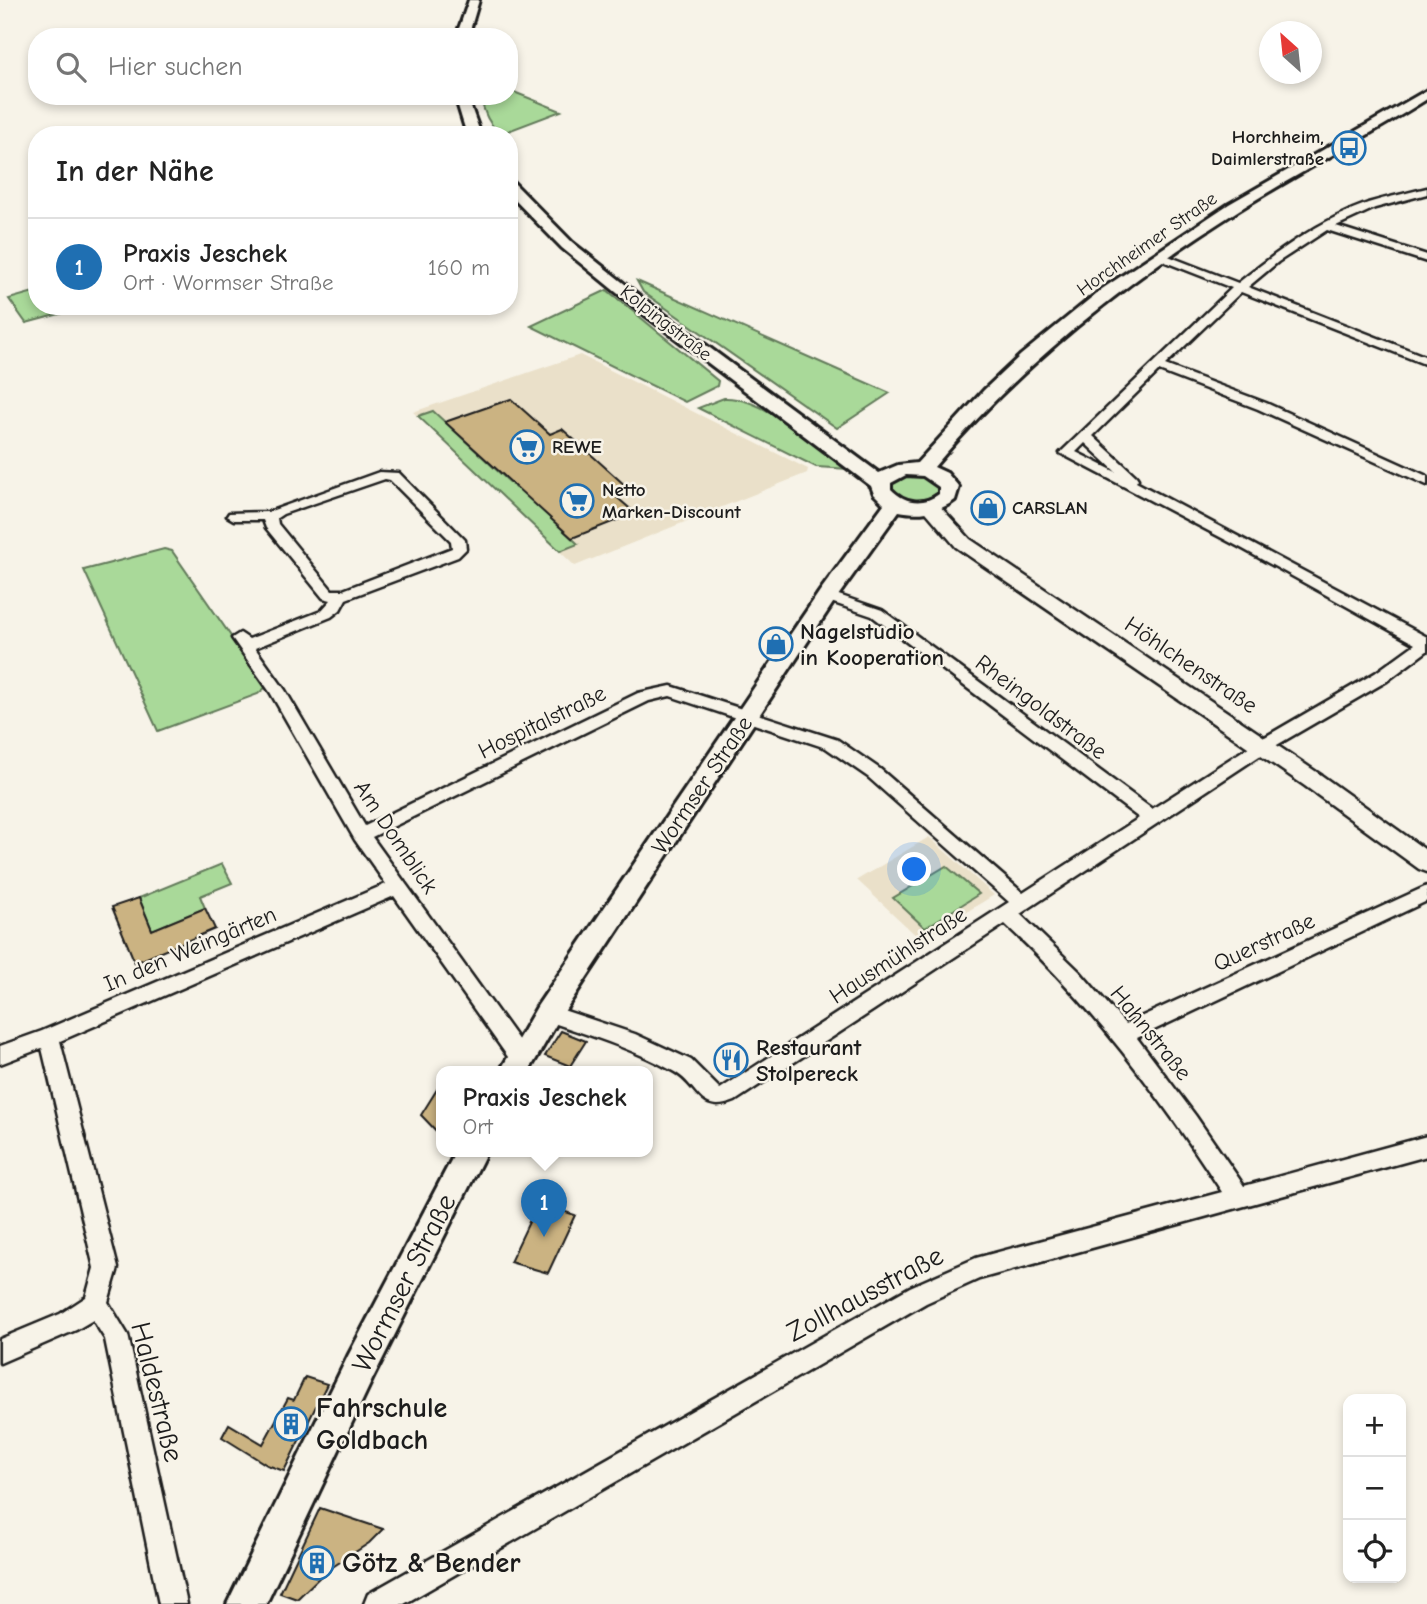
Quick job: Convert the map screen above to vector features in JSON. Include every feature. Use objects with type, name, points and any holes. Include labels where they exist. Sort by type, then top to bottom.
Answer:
[{"type":"main road","points":[[465,28],[474,0]]},
{"type":"main road","name":"Horchheimer Straße","points":[[922,470],[947,438],[1008,377],[1097,301],[1234,207],[1425,98]]},
{"type":"main road","points":[[464,105],[471,126]]},
{"type":"main road","name":"Kolpingstraße","points":[[518,195],[567,245],[639,303],[880,483],[881,492],[895,503]]},
{"type":"main road","name":"Kolpingstraße","points":[[835,448],[876,465],[899,470],[922,470]]},
{"type":"main road","points":[[880,483],[887,474],[899,470]]},
{"type":"main road","points":[[895,503],[915,508],[943,501],[950,488],[940,476],[922,470]]},
{"type":"main road","name":"Wormser Straße","points":[[517,1065],[548,1013],[827,596],[895,503]]},
{"type":"main road","name":"Wormser Straße","points":[[246,1604],[360,1368],[469,1157]]},
{"type":"street","points":[[1427,191],[1360,209],[1325,226],[1239,287],[1067,453],[1138,486],[1427,643]]},
{"type":"street","points":[[1325,226],[1427,259]]},
{"type":"street","points":[[1159,256],[1427,361]]},
{"type":"street","points":[[1158,366],[1262,406],[1427,481]]},
{"type":"street","points":[[1086,437],[1138,486]]},
{"type":"street","points":[[234,516],[271,516],[289,506],[375,477],[394,475],[460,543],[459,549],[453,554],[340,596],[326,593],[271,525],[271,516]]},
{"type":"street","name":"Höhlchenstraße","points":[[930,506],[963,543],[1264,746],[1427,863]]},
{"type":"street","name":"Am Domblick","points":[[340,596],[335,607],[326,614],[243,642],[277,690],[361,835],[517,1065]]},
{"type":"street","name":"Rheingoldstraße","points":[[827,596],[877,613],[1152,818]]},
{"type":"street","name":"Hausmühlstraße","points":[[548,1013],[662,1055],[684,1066],[714,1096],[720,1098],[1264,746],[1381,677],[1427,643]]},
{"type":"street","name":"Hospitalstraße","points":[[361,835],[653,693],[671,691],[749,715]]},
{"type":"street","name":"Hahnstraße","points":[[749,715],[832,744],[874,773],[1015,908],[1061,966],[1122,1035],[1178,1107],[1239,1198]]},
{"type":"street","name":"In den Weingärten","points":[[0,1055],[49,1037],[398,886]]},
{"type":"street","name":"Querstraße","points":[[1122,1035],[1427,893]]},
{"type":"street","points":[[0,1351],[68,1322],[96,1304],[106,1268],[49,1037]]},
{"type":"street","name":"Zollhausstraße","points":[[377,1604],[918,1295],[976,1269],[1427,1146]]},
{"type":"street","name":"Haldestraße","points":[[96,1304],[116,1335],[173,1604]]},
{"type":"shaded area","points":[[580,355],[808,469],[807,473],[575,566],[413,412]]},
{"type":"shaded area","points":[[929,837],[994,895],[921,940],[857,880]]},
{"type":"green space","points":[[518,94],[561,111],[518,127],[493,126],[483,105],[518,105]]},
{"type":"green space","points":[[637,281],[890,393],[837,428],[643,292]]},
{"type":"green space","points":[[607,290],[718,381],[717,386],[685,402],[531,326]]},
{"type":"green space","points":[[28,294],[28,315],[56,315],[26,323],[9,299]]},
{"type":"green space","points":[[724,398],[756,405],[773,414],[850,469],[816,467],[698,408]]},
{"type":"green space","points":[[433,411],[516,488],[581,465],[524,493],[578,544],[560,551],[418,416]]},
{"type":"green space","points":[[903,474],[918,474],[938,482],[941,491],[922,503],[901,497],[889,489],[892,480]]},
{"type":"green space","points":[[164,549],[172,551],[266,687],[258,694],[158,731],[84,570]]},
{"type":"green space","points":[[222,864],[232,883],[200,896],[205,908],[152,930],[139,898]]},
{"type":"green space","points":[[946,866],[979,894],[925,928],[893,898]]},
{"type":"building","points":[[511,399],[550,434],[562,429],[628,488],[613,494],[635,513],[572,538],[445,422]]},
{"type":"building","points":[[139,898],[152,930],[205,908],[215,929],[135,963],[112,907]]},
{"type":"building","points":[[561,1031],[586,1041],[570,1066],[545,1056]]},
{"type":"building","points":[[436,1091],[436,1131],[421,1115]]},
{"type":"building","points":[[538,1203],[575,1215],[548,1273],[510,1262]]},
{"type":"building","name":"Fahrschule Goldbach","points":[[305,1377],[327,1384],[284,1471],[267,1465],[222,1437],[229,1424],[263,1444],[288,1398],[294,1400]]},
{"type":"building","name":"Götz & Bender","points":[[320,1508],[383,1529],[369,1543],[325,1572],[297,1599],[280,1593]]},
{"type":"place","name":"Horchheim, Daimlerstraße","points":[[1349,148]]},
{"type":"place","name":"REWE","points":[[527,447]]},
{"type":"place","name":"Netto Marken-Discount","points":[[577,501]]},
{"type":"place","name":"CARSLAN","points":[[988,508]]},
{"type":"place","name":"Nagelstudio in Kooperation","points":[[776,644]]},
{"type":"place","name":"Restaurant Stolpereck","points":[[731,1060]]},
{"type":"place","name":"Praxis Jeschek","points":[[544,1237]]},
{"type":"place","name":"Fahrschule Goldbach","points":[[291,1424]]},
{"type":"place","name":"Götz & Bender","points":[[317,1563]]}]
